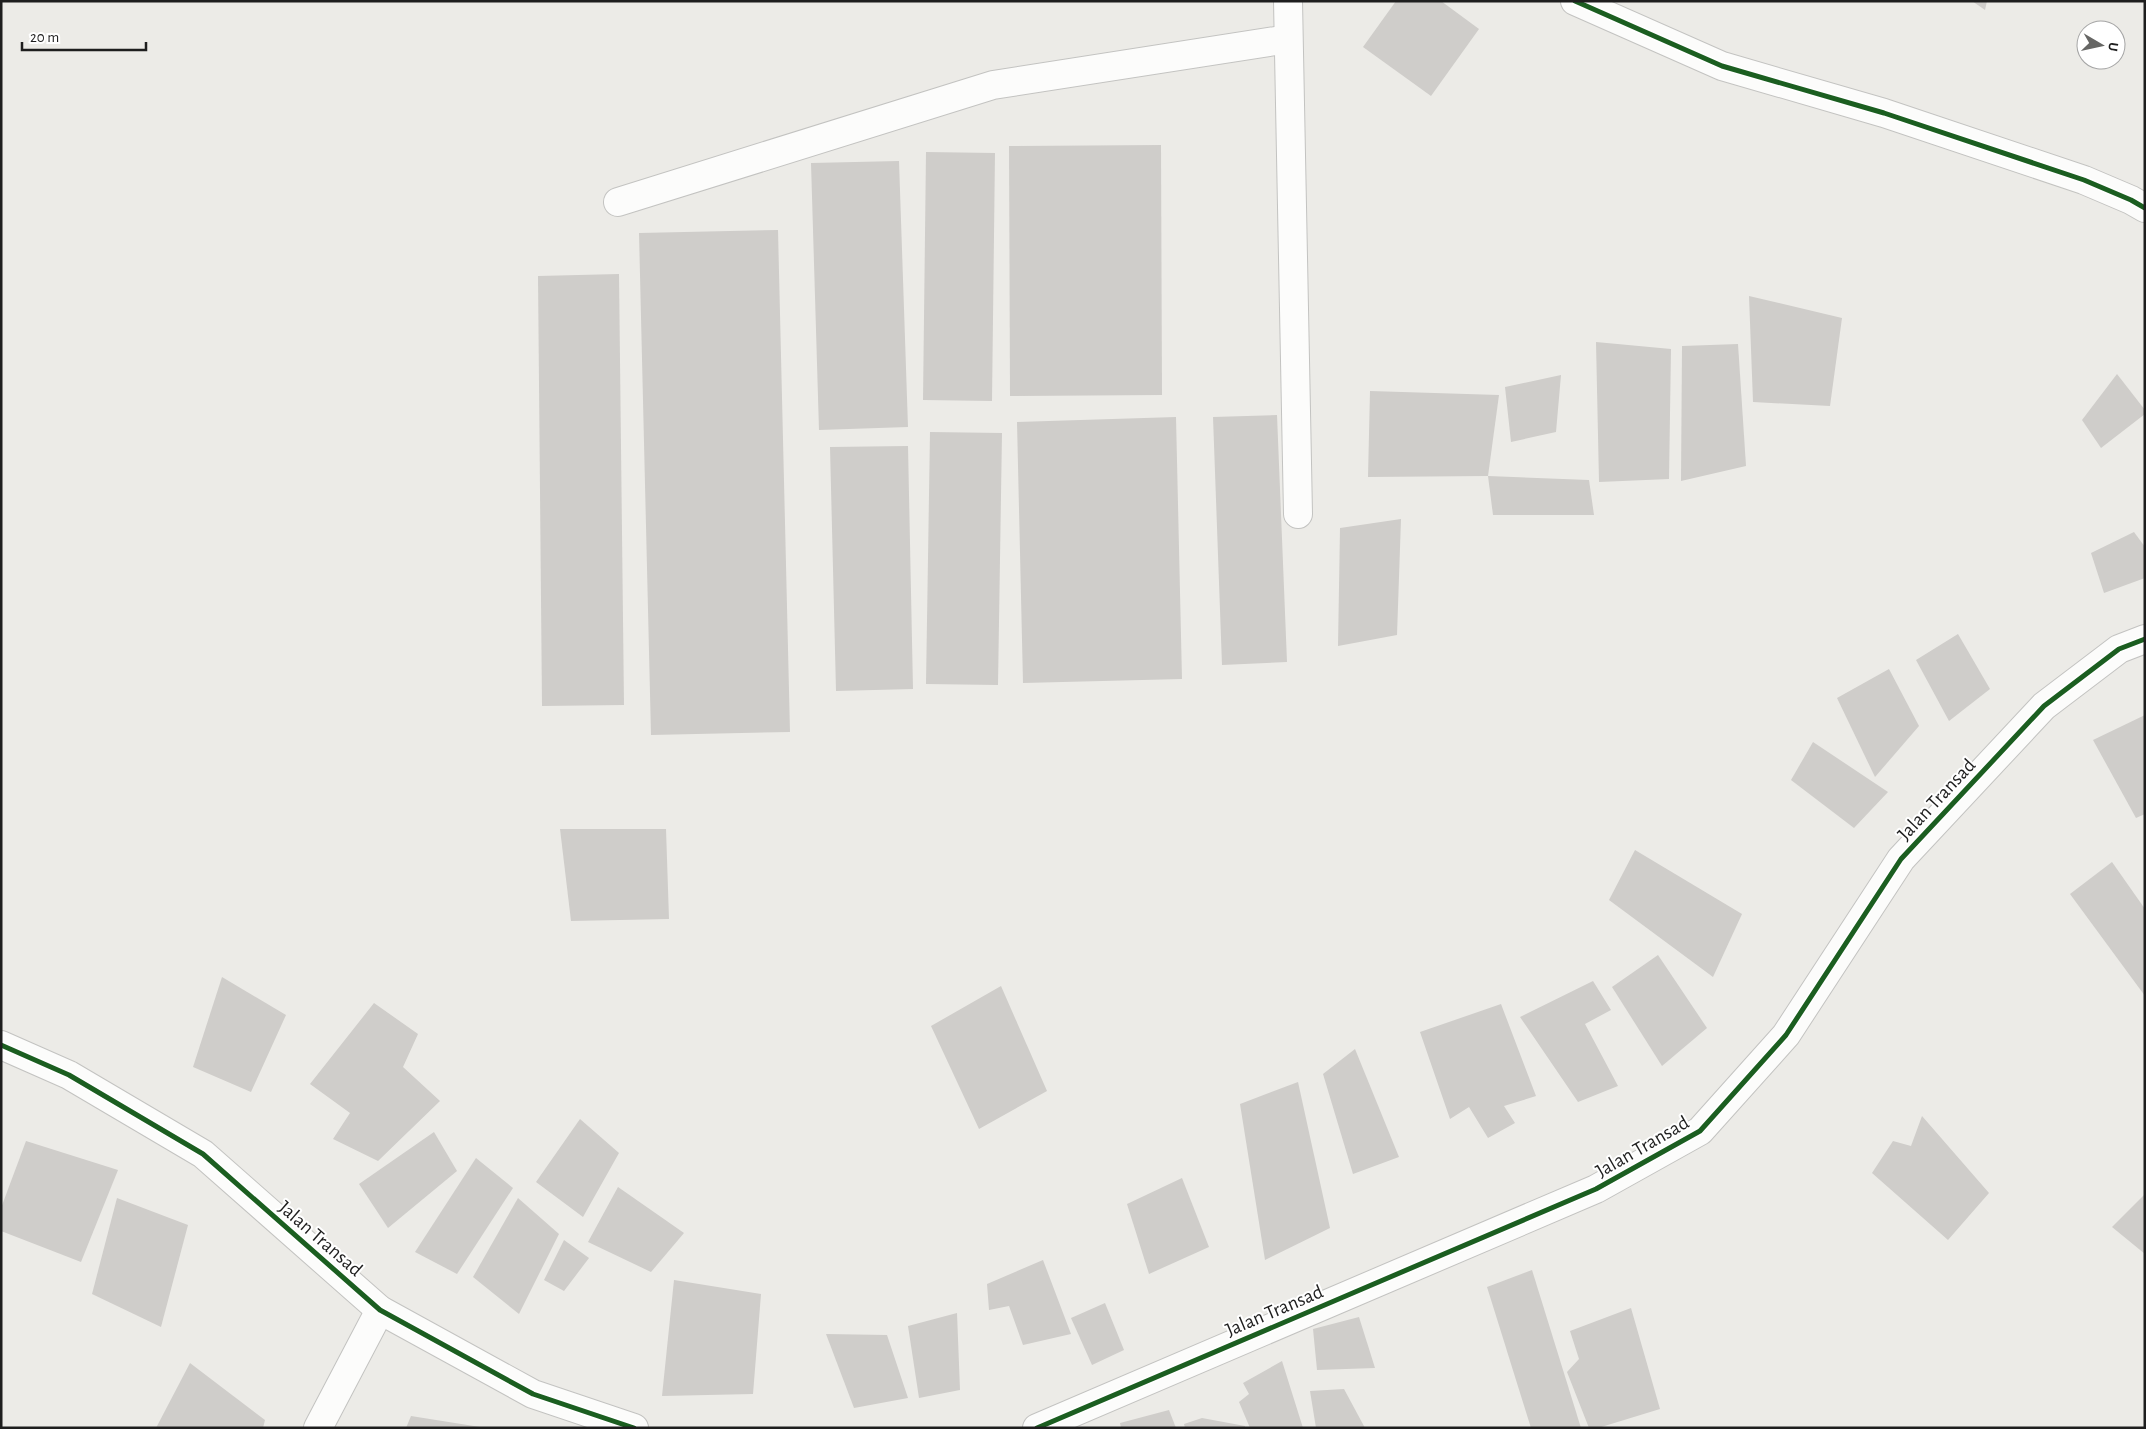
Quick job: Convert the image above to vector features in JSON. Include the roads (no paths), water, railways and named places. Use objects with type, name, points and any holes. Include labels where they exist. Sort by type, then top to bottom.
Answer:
[{"type":"street","points":[[1288,1],[1298,514]]},
{"type":"street","points":[[1575,1],[1722,66],[1884,113],[2066,174],[2131,200],[2145,208]]},
{"type":"street","points":[[618,202],[993,85],[1288,39]]},
{"type":"street","name":"Jalan Transad","points":[[1037,1428],[1596,1190],[1700,1131],[1786,1035],[1901,859],[2044,706],[2119,648],[2145,639]]},
{"type":"street","name":"Jalan Transad","points":[[1,1045],[68,1075],[204,1154],[380,1310],[533,1394],[634,1428]]},
{"type":"street","points":[[318,1428],[380,1310]]}]
